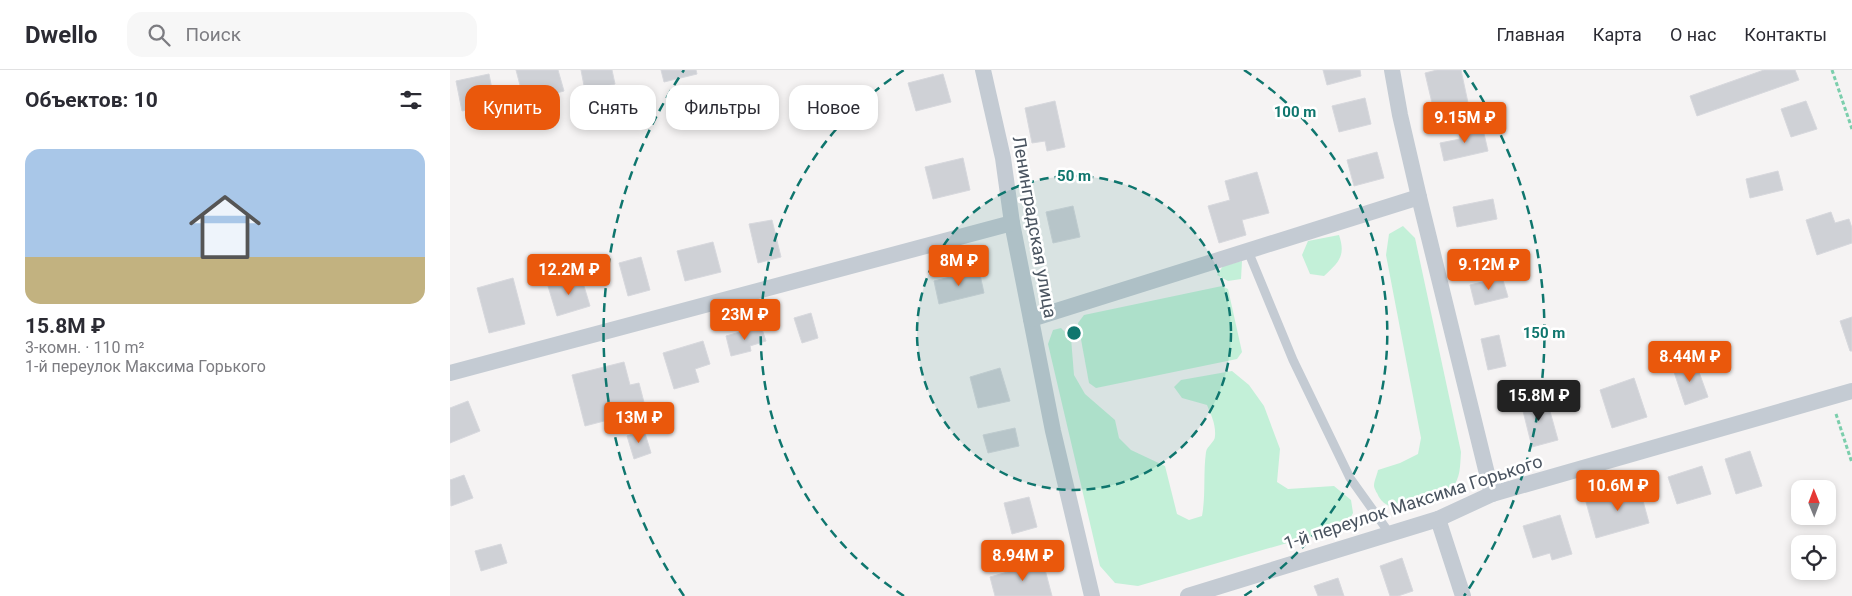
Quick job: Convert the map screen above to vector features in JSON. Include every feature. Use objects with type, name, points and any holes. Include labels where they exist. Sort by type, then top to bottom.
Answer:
[{"type":"street","name":"Ленинградская улица","points":[[983,70],[1003,158],[1012,223],[1053,431],[1092,596]]},
{"type":"street","points":[[1392,70],[1400,115],[1419,197],[1492,494]]},
{"type":"street","points":[[1031,319],[1419,197]]},
{"type":"street","points":[[450,373],[1012,223]]},
{"type":"street","name":"1-й переулок Максима Горького","points":[[1188,596],[1438,519],[1492,494],[1852,391]]},
{"type":"street","points":[[1438,519],[1463,596]]},
{"type":"lane","points":[[1248,251],[1293,360],[1350,478],[1390,534]]},
{"type":"path","points":[[1832,70],[1852,129]]},
{"type":"path","points":[[1831,397],[1852,463]]},
{"type":"green space","points":[[1403,226],[1415,238],[1461,452],[1457,481],[1451,489],[1435,500],[1412,508],[1391,506],[1382,502],[1374,486],[1378,470],[1400,463],[1418,454],[1421,438],[1386,255],[1389,234]]},
{"type":"green space","points":[[1339,235],[1342,248],[1340,258],[1334,267],[1324,276],[1310,274],[1302,255],[1308,241]]},
{"type":"green space","points":[[1242,261],[1241,279],[1228,281],[1217,275],[1223,266]]},
{"type":"green space","points":[[1222,286],[1228,289],[1242,352],[1237,359],[1096,388],[1089,383],[1078,323],[1084,315]]},
{"type":"green space","points":[[1061,328],[1071,338],[1074,375],[1085,394],[1115,420],[1119,438],[1131,450],[1165,466],[1177,514],[1189,520],[1202,516],[1206,452],[1215,438],[1215,428],[1207,405],[1182,398],[1174,387],[1181,380],[1232,371],[1249,385],[1264,406],[1280,449],[1277,482],[1288,489],[1334,486],[1351,500],[1353,513],[1346,526],[1138,586],[1115,583],[1100,566],[1048,344],[1053,330]]},
{"type":"building","points":[[516,70],[558,70],[564,91],[560,92],[560,85],[520,85]]},
{"type":"building","points":[[581,70],[612,70],[615,84],[584,85]]},
{"type":"building","points":[[661,70],[696,70],[697,74],[664,82]]},
{"type":"building","points":[[1323,70],[1360,70],[1361,76],[1327,85]]},
{"type":"building","points":[[1437,70],[1461,70],[1470,112],[1436,120],[1425,73]]},
{"type":"building","points":[[1764,70],[1795,70],[1799,80],[1697,116],[1690,96]]},
{"type":"building","points":[[489,74],[491,85],[465,85],[465,110],[462,111],[456,81]]},
{"type":"building","points":[[943,74],[951,102],[916,111],[908,83]]},
{"type":"building","points":[[1365,98],[1371,124],[1339,132],[1332,106]]},
{"type":"building","points":[[1055,101],[1065,147],[1047,151],[1045,141],[1032,143],[1025,108]]},
{"type":"building","points":[[1806,101],[1817,129],[1791,137],[1781,109]]},
{"type":"building","points":[[1482,125],[1488,151],[1444,161],[1440,143],[1460,139],[1459,131]]},
{"type":"building","points":[[1377,152],[1384,178],[1354,186],[1347,160]]},
{"type":"building","points":[[963,158],[970,190],[933,199],[925,167]]},
{"type":"building","points":[[1778,171],[1783,190],[1750,198],[1746,179]]},
{"type":"building","points":[[1257,172],[1269,213],[1242,220],[1246,235],[1219,243],[1208,206],[1230,200],[1225,181]]},
{"type":"building","points":[[1493,199],[1497,219],[1457,227],[1453,207]]},
{"type":"building","points":[[1073,206],[1080,237],[1053,243],[1046,212]]},
{"type":"building","points":[[1831,212],[1835,223],[1849,219],[1852,228],[1852,243],[1817,255],[1806,220]]},
{"type":"building","points":[[772,220],[781,257],[758,263],[749,224]]},
{"type":"building","points":[[713,242],[721,272],[685,281],[677,251]]},
{"type":"building","points":[[641,257],[650,290],[628,296],[619,263]]},
{"type":"building","points":[[979,270],[984,293],[939,304],[934,281]]},
{"type":"building","points":[[581,276],[590,306],[557,316],[548,286]]},
{"type":"building","points":[[1502,277],[1508,297],[1475,305],[1470,285]]},
{"type":"building","points":[[513,278],[525,324],[489,333],[477,288]]},
{"type":"building","points":[[811,313],[818,338],[802,343],[794,318]]},
{"type":"building","points":[[1852,317],[1852,351],[1850,351],[1840,321]]},
{"type":"building","points":[[761,326],[766,341],[750,346],[751,351],[731,356],[726,336]]},
{"type":"building","points":[[1499,335],[1506,366],[1488,370],[1481,339]]},
{"type":"building","points":[[703,341],[710,364],[695,369],[699,382],[674,389],[663,353]]},
{"type":"building","points":[[1695,361],[1708,397],[1685,405],[1673,369]]},
{"type":"building","points":[[624,362],[630,385],[639,383],[646,410],[585,426],[572,375]]},
{"type":"building","points":[[1000,368],[1010,401],[978,408],[970,377]]},
{"type":"building","points":[[1634,378],[1647,417],[1612,428],[1600,390]]},
{"type":"building","points":[[1546,397],[1558,440],[1532,447],[1521,403]]},
{"type":"building","points":[[468,401],[480,431],[450,443],[450,408]]},
{"type":"building","points":[[1015,428],[1019,446],[988,453],[983,435]]},
{"type":"building","points":[[644,430],[651,453],[634,459],[627,436]]},
{"type":"building","points":[[1750,451],[1762,486],[1736,494],[1725,459]]},
{"type":"building","points":[[1702,466],[1711,494],[1677,504],[1668,477]]},
{"type":"building","points":[[464,475],[473,498],[451,506],[450,480]]},
{"type":"building","points":[[1639,486],[1649,523],[1596,538],[1586,502]]},
{"type":"building","points":[[1029,497],[1037,527],[1012,534],[1004,503]]},
{"type":"building","points":[[1560,515],[1572,554],[1552,560],[1550,553],[1533,558],[1523,526]]},
{"type":"building","points":[[501,544],[507,563],[481,571],[475,551]]},
{"type":"building","points":[[1402,558],[1413,591],[1398,596],[1390,596],[1380,566]]},
{"type":"building","points":[[1043,562],[1052,596],[995,596],[990,577]]},
{"type":"building","points":[[1338,578],[1344,596],[1318,596],[1314,586]]}]
